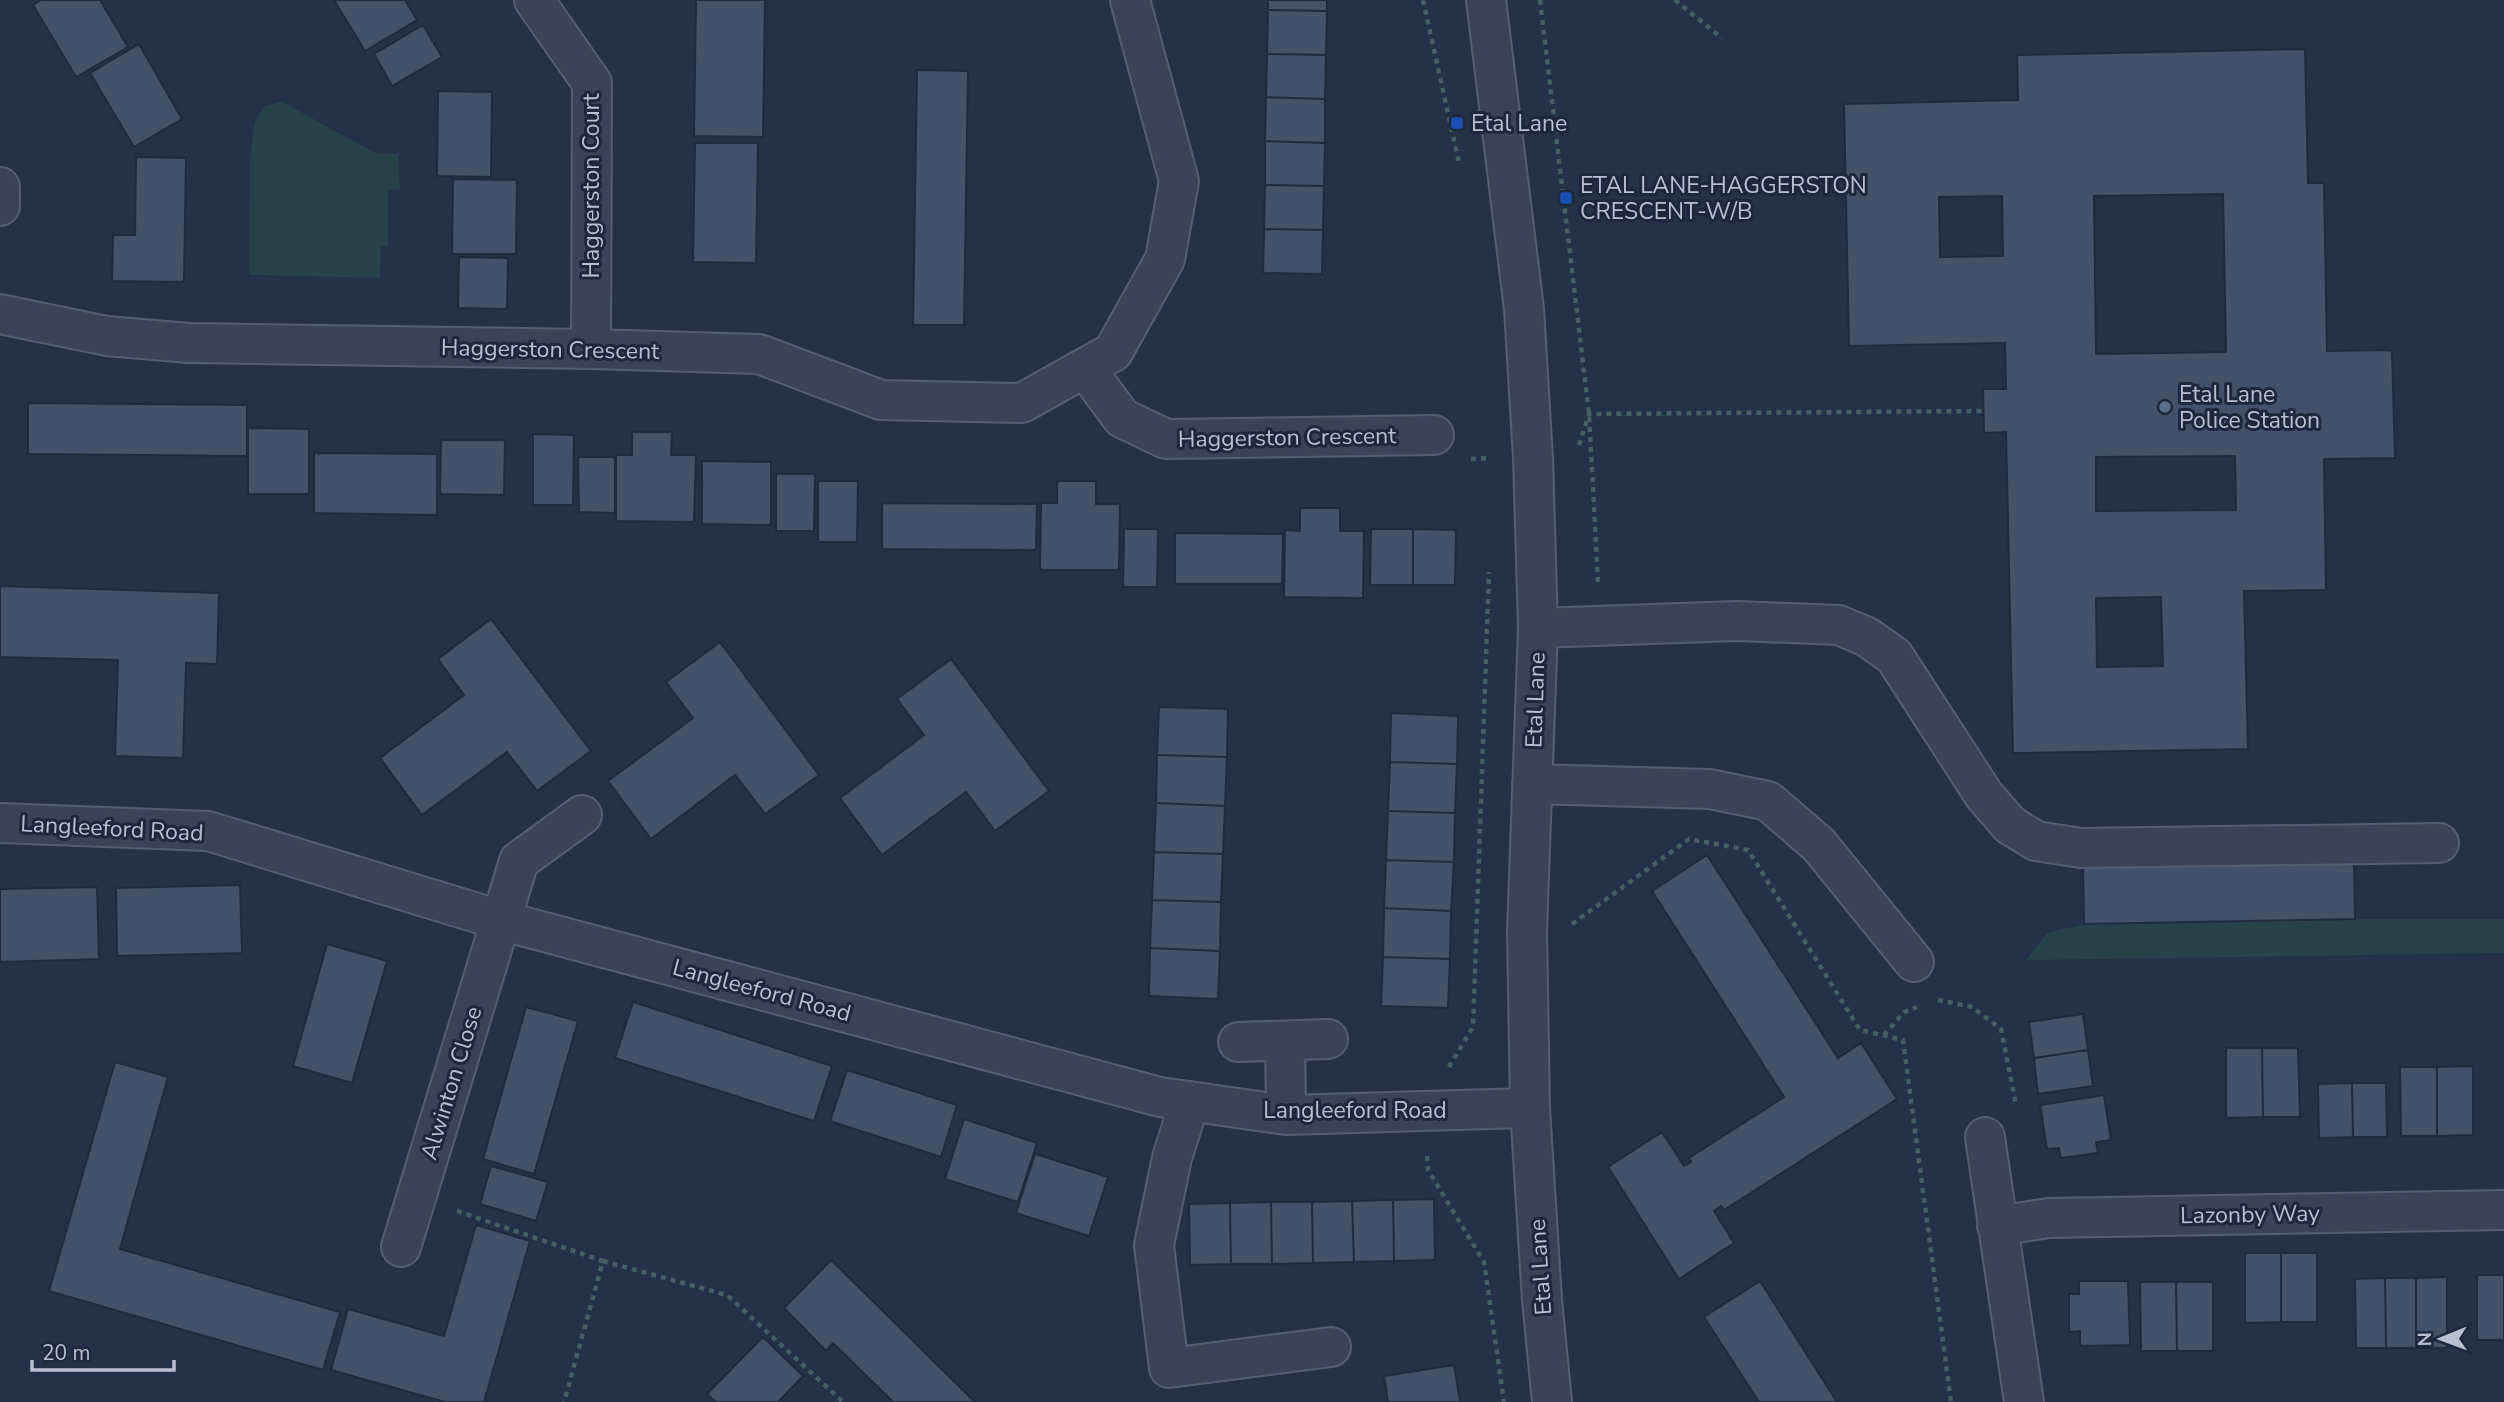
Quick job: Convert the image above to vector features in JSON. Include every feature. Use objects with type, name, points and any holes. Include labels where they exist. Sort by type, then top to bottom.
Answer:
[{"type":"street","name":"Haggerston Court","points":[[534,0],[592,83],[591,349]]},
{"type":"street","name":"Haggerston Crescent","points":[[1,317],[107,336],[190,343],[759,354],[881,400],[1022,403],[1113,352],[1165,259],[1179,181],[1130,0]]},
{"type":"street","name":"Etal Lane","points":[[1486,0],[1524,309],[1533,458],[1538,628],[1527,931],[1531,1108],[1542,1300],[1552,1402]]},
{"type":"street","points":[[0,187],[0,206]]},
{"type":"street","name":"Haggerston Crescent","points":[[1085,368],[1122,418],[1166,439],[1434,435]]},
{"type":"street","points":[[1538,628],[1703,622],[1839,625],[1867,637],[1894,656],[1984,795],[2010,825],[2036,841],[2081,848],[2439,843]]},
{"type":"street","points":[[1532,784],[1710,789],[1768,801],[1819,845],[1914,962]]},
{"type":"street","name":"Alwinton Close","points":[[401,1247],[519,861],[582,815]]},
{"type":"street","name":"Langleeford Road","points":[[0,823],[208,831],[500,920],[1160,1097],[1286,1115],[1531,1108]]},
{"type":"street","points":[[1238,1042],[1328,1039]]},
{"type":"street","points":[[1285,1041],[1286,1115]]},
{"type":"street","points":[[1190,1101],[1172,1158],[1154,1245],[1169,1368],[1331,1347]]},
{"type":"street","points":[[1985,1137],[2024,1402]]},
{"type":"street","name":"Lazonby Way","points":[[1997,1226],[2049,1218],[2504,1210]]},
{"type":"path","points":[[1423,0],[1459,163]]},
{"type":"path","points":[[1540,0],[1589,414],[1600,625]]},
{"type":"path","points":[[1675,0],[1722,38]]},
{"type":"path","points":[[1589,414],[1983,411]]},
{"type":"path","points":[[1533,458],[1575,456],[1589,414]]},
{"type":"path","points":[[1491,445],[1492,458]]},
{"type":"path","points":[[1489,570],[1473,1027],[1422,1111],[1428,1170],[1483,1262],[1504,1402]]},
{"type":"path","points":[[1527,931],[1563,930],[1689,839],[1748,850],[1860,1030],[1903,1040],[1951,1402]]},
{"type":"path","points":[[1884,1035],[1904,1012],[1931,1000],[1972,1007],[2001,1029],[2021,1131],[1985,1137]]},
{"type":"path","points":[[416,1197],[603,1261],[727,1295],[843,1402]]},
{"type":"path","points":[[564,1402],[603,1261]]},
{"type":"green space","points":[[281,101],[375,153],[398,154],[400,189],[388,190],[388,246],[381,246],[380,278],[249,275],[250,163],[254,123],[264,107]]},
{"type":"green space","points":[[2504,919],[2504,953],[2026,960],[2047,933],[2084,924]]},
{"type":"building","points":[[41,0],[100,0],[128,47],[76,77],[33,5]]},
{"type":"building","points":[[334,0],[405,0],[417,20],[365,51]]},
{"type":"building","points":[[696,0],[765,0],[763,137],[694,136]]},
{"type":"building","points":[[1268,0],[1327,0],[1327,11],[1268,10]]},
{"type":"building","points":[[1268,10],[1327,11],[1326,55],[1267,54]]},
{"type":"building","points":[[423,25],[442,57],[392,86],[374,54]]},
{"type":"building","points":[[139,44],[182,119],[134,147],[90,73]]},
{"type":"building","points":[[2305,49],[2308,183],[2324,183],[2327,351],[2392,350],[2395,458],[2324,459],[2326,590],[2244,591],[2248,749],[2013,753],[2006,432],[1984,433],[1983,389],[2006,389],[2005,343],[1849,346],[1844,104],[2018,100],[2017,55]],"holes":[[[2223,194],[2226,352],[2096,354],[2094,196]],[[2002,196],[2003,256],[1940,257],[1939,197]],[[2235,456],[2236,510],[2096,511],[2096,457]],[[2161,597],[2163,666],[2097,667],[2096,598]]]},
{"type":"building","points":[[1267,54],[1326,55],[1325,99],[1266,97]]},
{"type":"building","points":[[917,70],[968,71],[964,325],[913,325]]},
{"type":"building","points":[[438,91],[492,92],[491,177],[437,176]]},
{"type":"building","points":[[1266,97],[1325,99],[1325,143],[1265,141]]},
{"type":"building","points":[[1265,141],[1325,143],[1324,186],[1265,185]]},
{"type":"building","points":[[695,143],[758,143],[756,263],[693,262]]},
{"type":"building","points":[[136,157],[186,158],[184,282],[112,281],[113,235],[135,235]]},
{"type":"building","points":[[453,179],[517,180],[516,254],[452,254]]},
{"type":"building","points":[[1265,185],[1324,186],[1323,230],[1264,229]]},
{"type":"building","points":[[1264,229],[1323,230],[1322,274],[1263,273]]},
{"type":"building","points":[[459,257],[508,258],[507,309],[458,308]]},
{"type":"building","points":[[28,403],[247,405],[247,456],[28,454]]},
{"type":"building","points":[[248,428],[309,429],[309,494],[248,494]]},
{"type":"building","points":[[632,432],[672,432],[671,455],[696,455],[694,522],[616,521],[616,455],[632,455]]},
{"type":"building","points":[[533,434],[574,435],[573,505],[533,505]]},
{"type":"building","points":[[441,440],[505,440],[504,495],[440,494]]},
{"type":"building","points":[[314,453],[437,454],[437,515],[314,513]]},
{"type":"building","points":[[578,457],[615,457],[615,513],[579,512]]},
{"type":"building","points":[[702,461],[771,462],[771,525],[702,524]]},
{"type":"building","points":[[776,474],[815,474],[814,531],[776,531]]},
{"type":"building","points":[[818,481],[858,481],[857,542],[818,542]]},
{"type":"building","points":[[1057,481],[1096,481],[1096,504],[1120,504],[1119,570],[1040,570],[1041,503],[1057,503]]},
{"type":"building","points":[[882,503],[1037,504],[1036,550],[882,549]]},
{"type":"building","points":[[1300,508],[1340,508],[1340,531],[1364,531],[1363,598],[1284,597],[1285,530],[1300,531]]},
{"type":"building","points":[[1124,529],[1158,529],[1157,587],[1123,587]]},
{"type":"building","points":[[1371,529],[1413,529],[1413,585],[1370,585]]},
{"type":"building","points":[[1413,529],[1456,530],[1455,585],[1413,585]]},
{"type":"building","points":[[1175,533],[1283,534],[1282,584],[1175,584]]},
{"type":"building","points":[[0,586],[219,593],[217,664],[186,663],[183,758],[115,756],[118,660],[0,657]]},
{"type":"building","points":[[491,619],[591,751],[537,791],[507,752],[422,815],[380,758],[464,695],[438,659]]},
{"type":"building","points":[[720,642],[819,775],[765,814],[735,775],[651,839],[608,781],[693,718],[666,682]]},
{"type":"building","points":[[951,659],[1049,791],[995,831],[966,792],[882,855],[840,798],[924,735],[897,699]]},
{"type":"building","points":[[1159,707],[1228,709],[1227,757],[1157,755]]},
{"type":"building","points":[[1391,713],[1458,716],[1457,764],[1390,762]]},
{"type":"building","points":[[1157,755],[1227,757],[1225,806],[1156,803]]},
{"type":"building","points":[[1390,762],[1457,764],[1455,813],[1388,811]]},
{"type":"building","points":[[1156,803],[1225,806],[1223,854],[1154,852]]},
{"type":"building","points":[[1388,811],[1455,813],[1454,862],[1386,860]]},
{"type":"building","points":[[1154,852],[1223,854],[1221,902],[1152,900]]},
{"type":"building","points":[[1707,855],[1838,1058],[1861,1043],[1897,1099],[1724,1210],[1721,1206],[1714,1211],[1734,1243],[1679,1279],[1608,1167],[1662,1132],[1684,1166],[1691,1162],[1689,1158],[1784,1097],[1652,891]]},
{"type":"building","points":[[1386,860],[1454,862],[1451,911],[1384,908]]},
{"type":"building","points":[[2354,861],[2355,919],[2084,924],[2083,866]]},
{"type":"building","points":[[240,885],[242,953],[117,956],[116,888]]},
{"type":"building","points":[[97,887],[99,959],[0,962],[0,889]]},
{"type":"building","points":[[1152,900],[1221,902],[1220,951],[1150,948]]},
{"type":"building","points":[[1384,908],[1451,911],[1450,959],[1383,957]]},
{"type":"building","points":[[327,944],[387,961],[352,1083],[293,1066]]},
{"type":"building","points":[[1150,948],[1220,951],[1218,999],[1149,996]]},
{"type":"building","points":[[1383,957],[1450,959],[1448,1008],[1381,1006]]},
{"type":"building","points":[[633,1002],[832,1066],[814,1121],[615,1058]]},
{"type":"building","points":[[526,1007],[578,1021],[534,1174],[483,1159]]},
{"type":"building","points":[[2083,1014],[2088,1050],[2034,1058],[2029,1022]]},
{"type":"building","points":[[2226,1048],[2262,1048],[2263,1117],[2226,1118]]},
{"type":"building","points":[[2262,1048],[2298,1048],[2300,1117],[2263,1117]]},
{"type":"building","points":[[2088,1050],[2093,1086],[2038,1094],[2034,1058]]},
{"type":"building","points":[[115,1062],[168,1077],[120,1249],[340,1312],[323,1370],[49,1291]]},
{"type":"building","points":[[2473,1066],[2473,1135],[2437,1136],[2437,1067]]},
{"type":"building","points":[[2400,1067],[2437,1067],[2437,1136],[2401,1136]]},
{"type":"building","points":[[847,1070],[957,1105],[941,1157],[830,1121]]},
{"type":"building","points":[[2352,1083],[2353,1137],[2319,1138],[2318,1084]]},
{"type":"building","points":[[2352,1083],[2386,1083],[2387,1137],[2353,1137]]},
{"type":"building","points":[[2104,1095],[2111,1140],[2096,1142],[2098,1153],[2061,1158],[2059,1148],[2047,1149],[2040,1105]]},
{"type":"building","points":[[964,1119],[1037,1143],[1018,1202],[945,1179]]},
{"type":"building","points":[[1035,1154],[1108,1177],[1089,1236],[1016,1213]]},
{"type":"building","points":[[491,1166],[548,1182],[536,1221],[480,1204]]},
{"type":"building","points":[[1434,1199],[1435,1260],[1394,1261],[1393,1200]]},
{"type":"building","points":[[1393,1200],[1394,1261],[1354,1262],[1352,1201]]},
{"type":"building","points":[[1352,1201],[1354,1262],[1313,1263],[1312,1202]]},
{"type":"building","points":[[1271,1202],[1272,1264],[1231,1264],[1230,1203]]},
{"type":"building","points":[[1271,1202],[1312,1202],[1313,1263],[1272,1264]]},
{"type":"building","points":[[1230,1203],[1231,1264],[1190,1265],[1189,1204]]},
{"type":"building","points":[[476,1225],[530,1241],[484,1402],[445,1402],[331,1370],[348,1309],[444,1336]]},
{"type":"building","points":[[2245,1253],[2281,1253],[2281,1322],[2245,1323]]},
{"type":"building","points":[[2281,1253],[2317,1253],[2317,1322],[2281,1322]]},
{"type":"building","points":[[831,1260],[975,1402],[893,1402],[833,1343],[826,1351],[784,1308]]},
{"type":"building","points":[[2477,1275],[2504,1275],[2504,1340],[2477,1340]]},
{"type":"building","points":[[2447,1277],[2447,1348],[2416,1348],[2416,1278]]},
{"type":"building","points":[[2385,1278],[2386,1348],[2356,1348],[2355,1279]]},
{"type":"building","points":[[2385,1278],[2416,1278],[2416,1348],[2386,1348]]},
{"type":"building","points":[[1760,1281],[1837,1402],[1759,1402],[1704,1317]]},
{"type":"building","points":[[2079,1281],[2128,1281],[2130,1345],[2080,1346],[2080,1331],[2069,1332],[2069,1294],[2079,1294]]},
{"type":"building","points":[[2140,1282],[2176,1282],[2177,1351],[2141,1351]]},
{"type":"building","points":[[2176,1282],[2213,1282],[2213,1351],[2177,1351]]},
{"type":"building","points":[[763,1337],[803,1376],[778,1402],[716,1402],[707,1394]]},
{"type":"building","points":[[1454,1365],[1460,1402],[1388,1402],[1384,1376]]},
{"type":"place","name":"Etal Lane","points":[[1457,123]]},
{"type":"place","name":"ETAL LANE-HAGGERSTON CRESCENT-W/B","points":[[1566,198]]},
{"type":"place","name":"Etal Lane Police Station","points":[[2165,407]]}]
